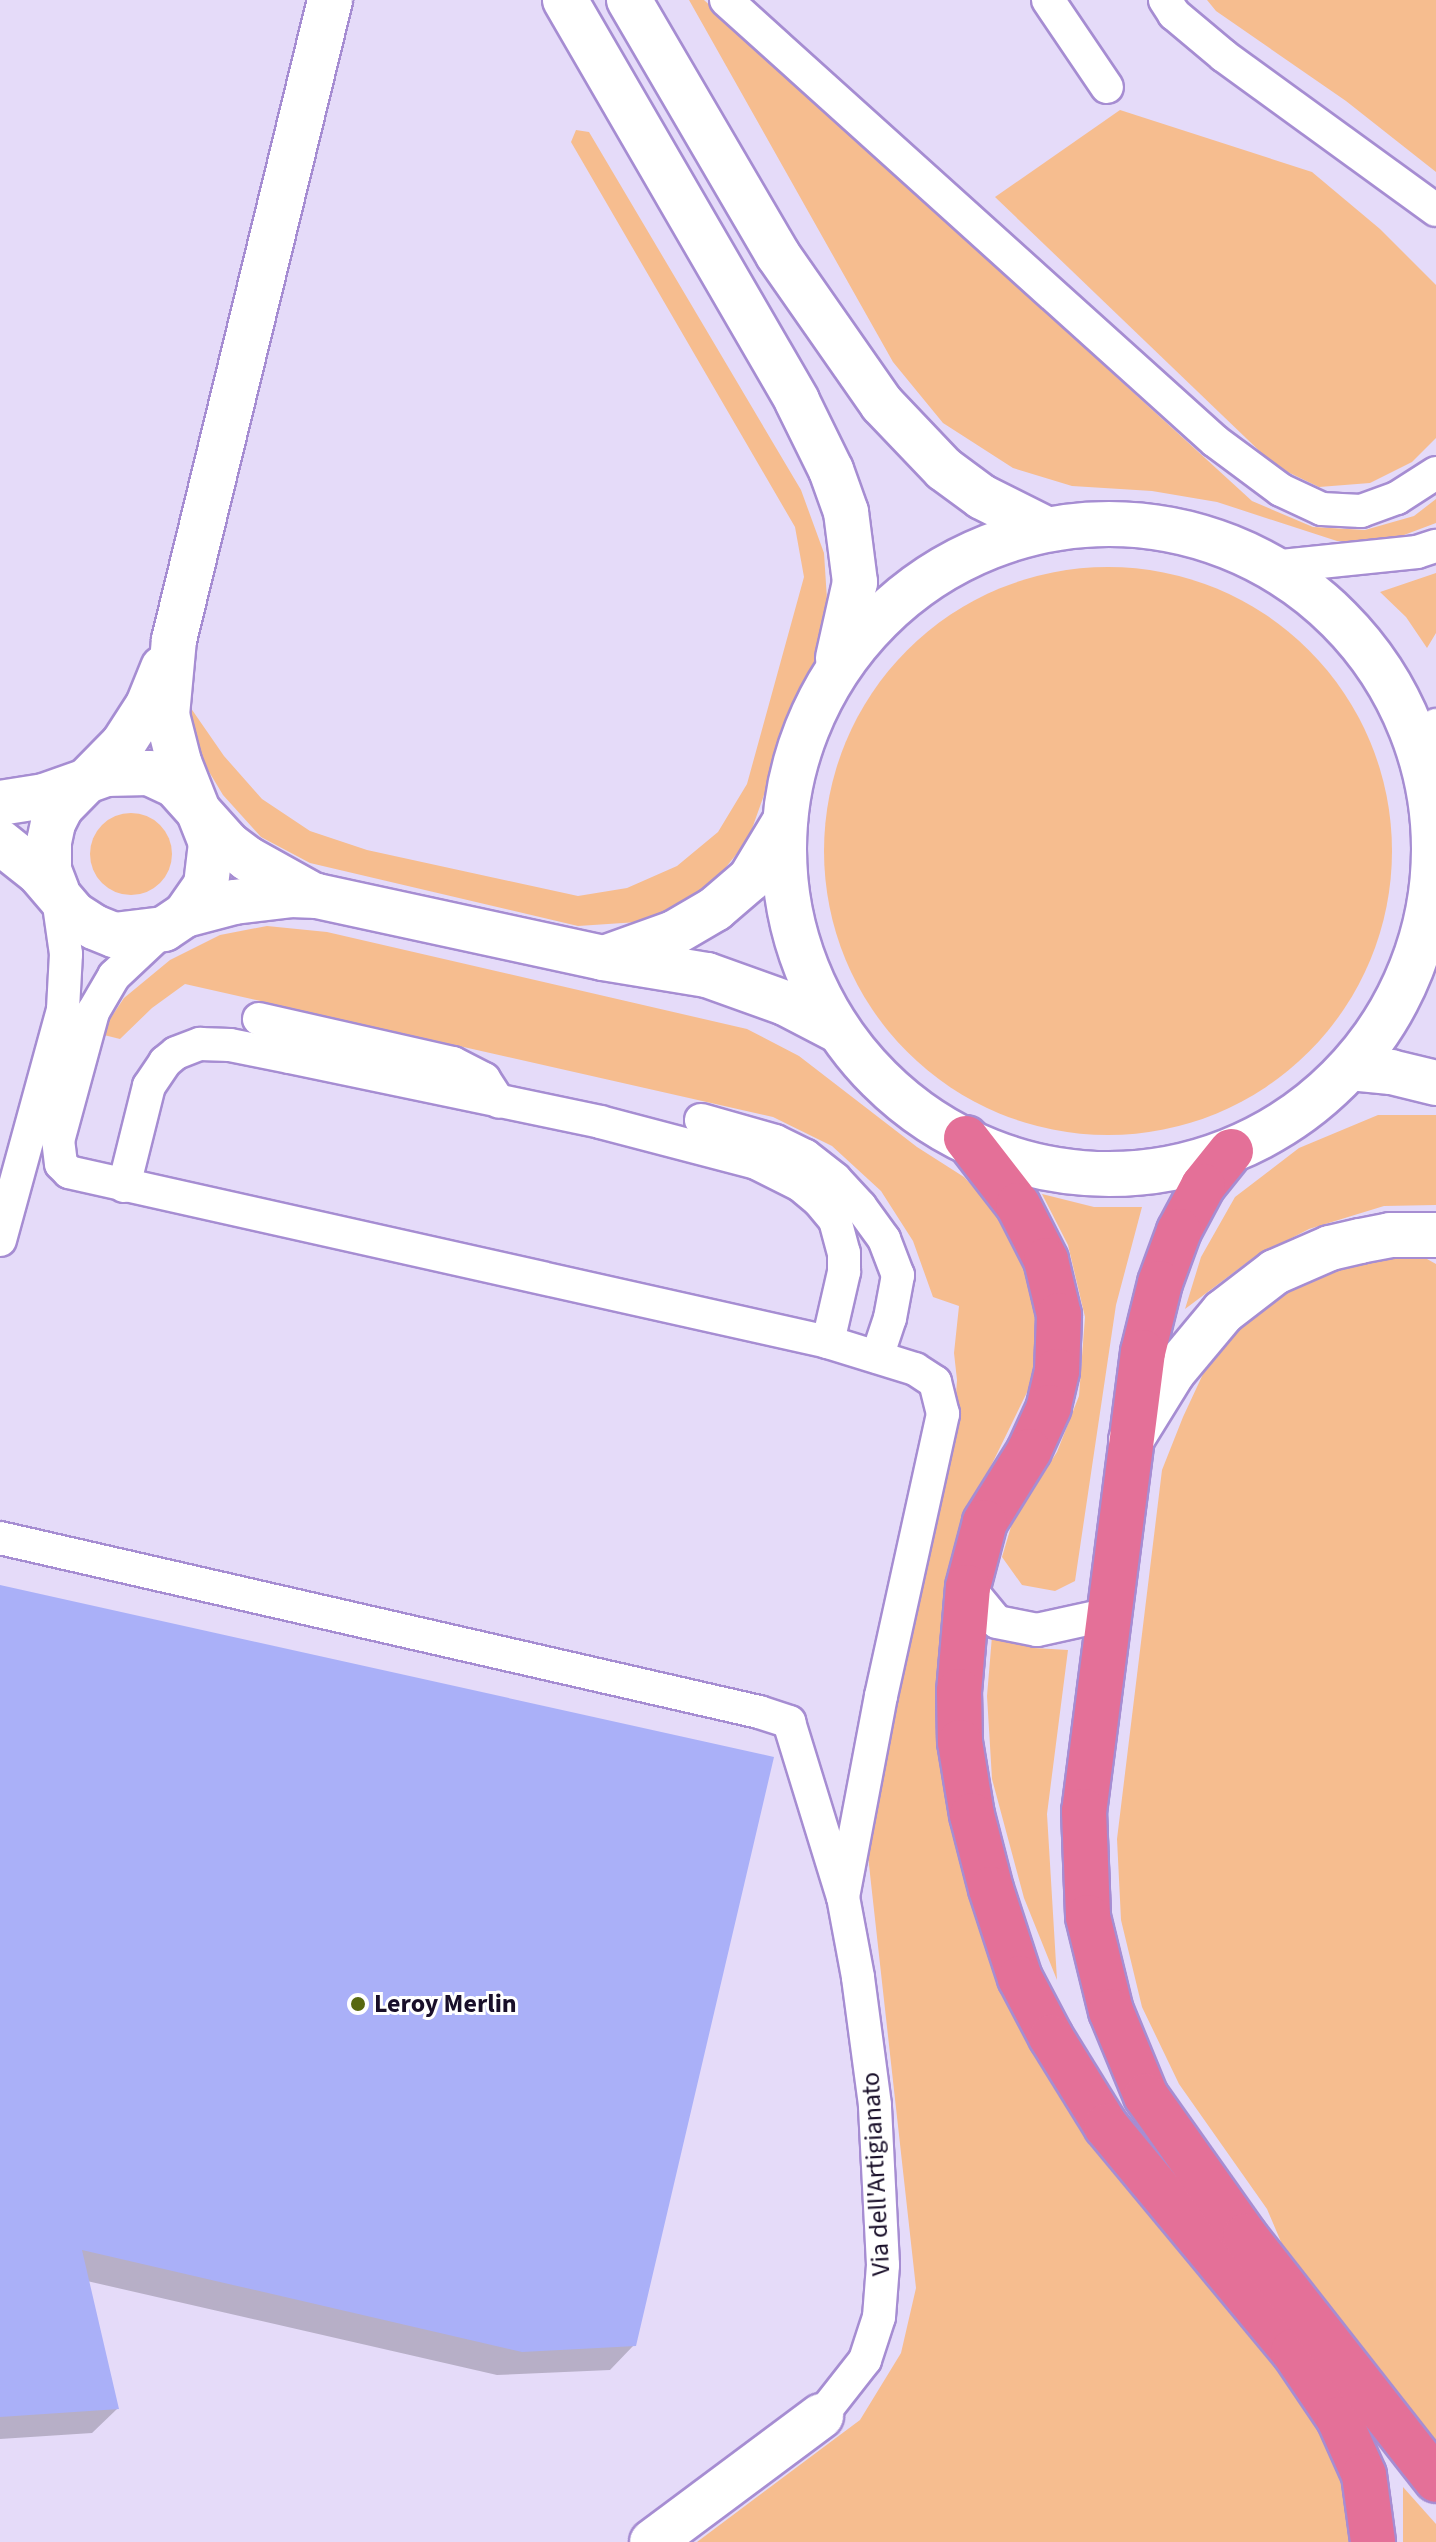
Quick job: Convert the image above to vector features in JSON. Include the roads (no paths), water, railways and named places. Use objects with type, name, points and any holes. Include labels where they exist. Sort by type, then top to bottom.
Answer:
[{"type":"highway","points":[[966,1138],[1018,1205],[1046,1260],[1059,1315],[1057,1371],[1049,1407],[1029,1451],[985,1522],[968,1587],[959,1691],[960,1742],[972,1815],[1020,1978],[1051,2037],[1106,2126],[1293,2351],[1322,2392],[1348,2434],[1364,2475],[1373,2542]]},
{"type":"highway","points":[[1231,1151],[1189,1209],[1168,1260],[1143,1352],[1086,1786],[1083,1847],[1088,1917],[1120,2039],[1146,2096],[1211,2192],[1436,2480]]},
{"type":"main road","points":[[175,922],[206,885],[211,868],[211,843],[203,815],[179,762],[167,715],[174,640],[330,0]]},
{"type":"main road","points":[[565,0],[797,401],[839,489],[851,534],[855,582],[832,677]]},
{"type":"main road","points":[[629,0],[778,255],[882,404],[944,469],[993,503],[1046,529]]},
{"type":"main road","points":[[1072,523],[1150,526],[1203,539],[1272,567],[1318,599],[1361,643],[1406,716],[1426,777],[1434,883],[1422,939],[1401,993],[1377,1034],[1350,1068],[1291,1120],[1231,1151],[1157,1176],[1115,1180],[1071,1177],[1036,1168],[966,1138],[929,1118],[885,1085],[837,1030],[806,966],[796,937],[785,864],[785,821],[797,749],[812,709],[874,622],[911,590],[962,558],[996,543],[1046,529],[1072,523]]},
{"type":"main road","points":[[57,891],[49,870],[53,823],[61,807],[91,781],[136,724],[174,640]]},
{"type":"main road","points":[[0,803],[44,796],[125,771],[149,773],[175,785],[228,844],[257,866],[317,896]]},
{"type":"main road","points":[[603,958],[674,933],[715,909],[750,879],[785,821]]},
{"type":"main road","points":[[0,842],[22,857],[57,891],[74,914],[114,935],[175,922],[259,898],[317,896],[603,958],[729,981],[785,1003],[837,1030]]},
{"type":"main road","points":[[1350,1068],[1391,1072],[1436,1083]]},
{"type":"main road","points":[[1131,1440],[1173,1372],[1223,1312],[1275,1272],[1330,1248],[1360,1241],[1390,1235],[1436,1235]]},
{"type":"main road","name":"Via dell'Artigianato","points":[[652,2542],[821,2416]]},
{"type":"lane","points":[[726,0],[1215,441],[1281,490],[1322,509],[1361,511],[1397,498],[1436,473]]},
{"type":"lane","points":[[1048,0],[1107,87]]},
{"type":"lane","points":[[1165,0],[1174,14],[1224,56],[1433,211]]},
{"type":"lane","points":[[1272,567],[1404,554],[1436,546]]},
{"type":"lane","points":[[1426,777],[1436,725]]},
{"type":"lane","points":[[0,1240],[38,1110],[67,982],[57,891]]},
{"type":"lane","points":[[175,922],[114,976],[93,1012],[58,1141],[61,1164],[69,1172],[828,1342],[927,1374],[940,1393],[943,1414],[881,1696],[843,1897]]},
{"type":"lane","points":[[259,1019],[453,1063],[484,1079],[499,1102]]},
{"type":"lane","points":[[124,1186],[149,1086],[165,1062],[176,1053],[200,1044],[230,1045],[499,1102],[731,1154],[800,1185],[819,1201],[842,1236],[844,1272],[828,1342]]},
{"type":"lane","points":[[0,1157],[38,1110]]},
{"type":"lane","points":[[701,1120],[775,1141],[806,1156],[835,1179],[860,1206],[884,1239],[898,1275],[890,1318],[877,1357]]},
{"type":"lane","points":[[0,1538],[759,1712],[789,1722],[843,1897]]},
{"type":"lane","points":[[968,1587],[997,1622],[1037,1630],[1110,1614]]},
{"type":"lane","name":"Via dell'Artigianato","points":[[821,2416],[865,2360],[879,2317],[883,2265],[875,2105],[858,1977],[843,1897]]},
{"type":"place","name":"Leroy Merlin","points":[[358,2004]]}]
